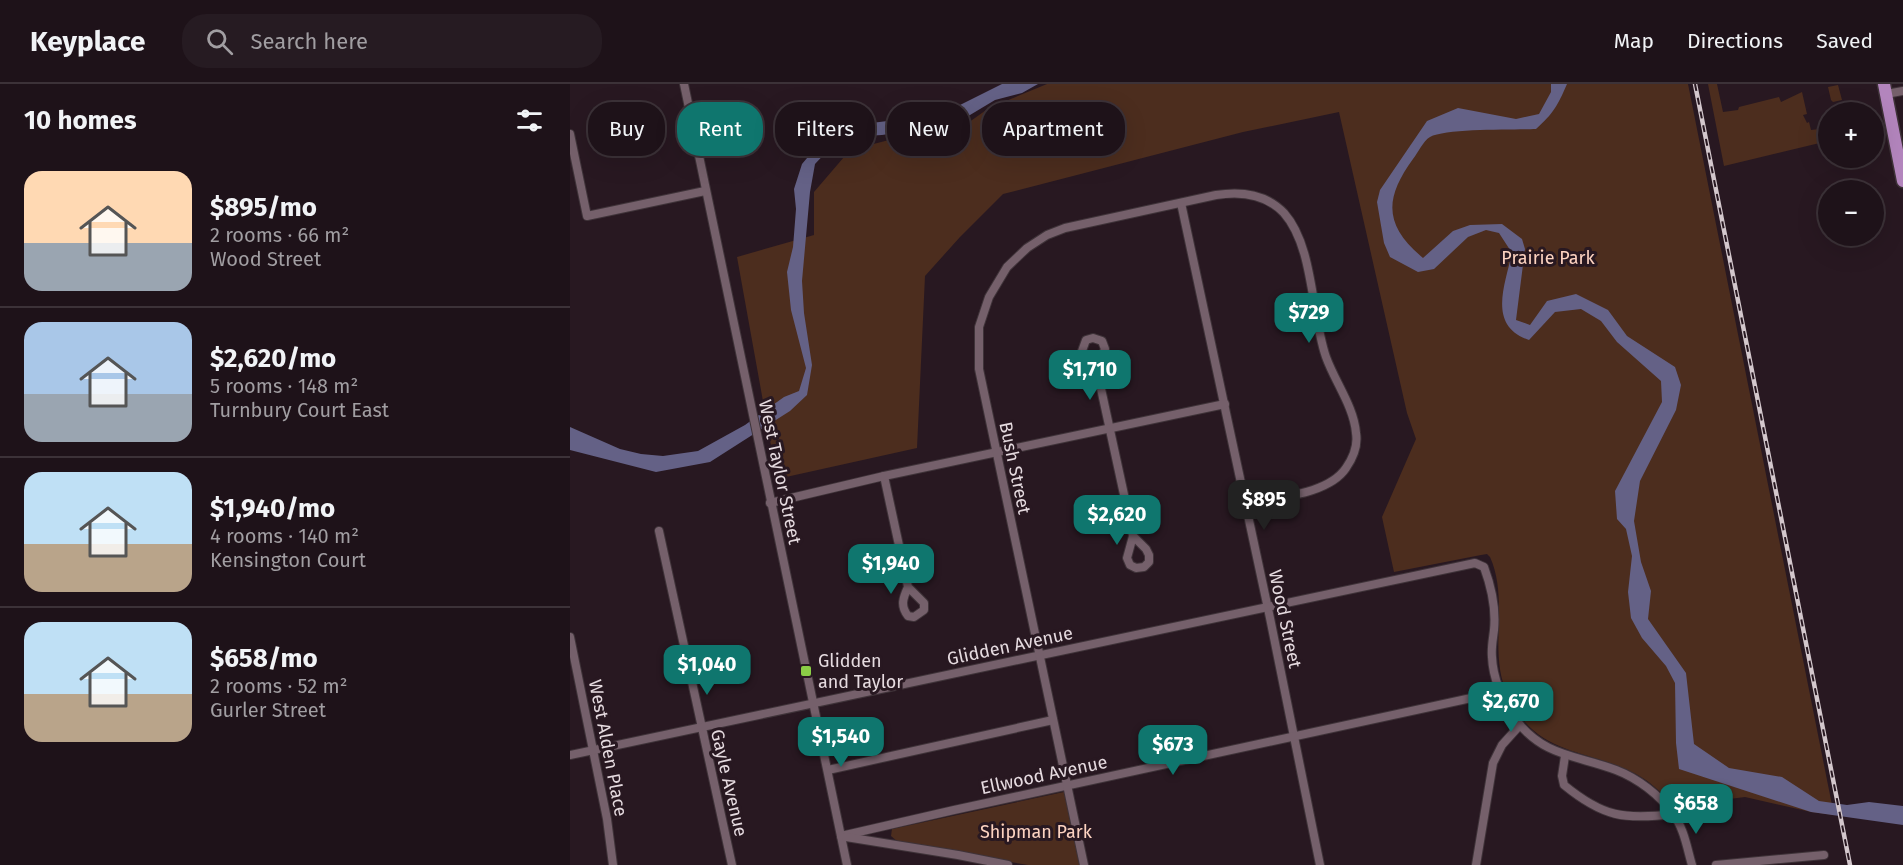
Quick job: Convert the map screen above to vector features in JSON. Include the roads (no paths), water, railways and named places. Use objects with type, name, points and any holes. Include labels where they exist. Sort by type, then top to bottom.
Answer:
[{"type":"main road","points":[[1885,89],[1903,181]]},
{"type":"street","name":"West Taylor Street","points":[[684,84],[770,503],[848,865]]},
{"type":"street","points":[[1885,89],[1903,91]]},
{"type":"street","points":[[570,134],[587,216],[705,191]]},
{"type":"street","name":"Bush Street","points":[[1084,865],[979,369],[979,327],[988,297],[1016,257],[1040,239],[1059,230],[1227,194],[1244,194],[1269,202],[1286,216],[1300,239],[1320,337],[1326,358],[1356,428],[1356,443],[1353,456],[1346,469],[1331,483],[1246,504]]},
{"type":"street","name":"Wood Street","points":[[1181,203],[1268,607],[1320,865]]},
{"type":"street","points":[[1095,361],[1133,536]]},
{"type":"street","points":[[770,503],[884,476],[1225,404]]},
{"type":"street","points":[[884,476],[908,587]]},
{"type":"street","name":"Gayle Avenue","points":[[659,531],[732,865]]},
{"type":"street","name":"Glidden Avenue","points":[[570,755],[1455,566],[1479,563],[1484,567],[1487,576],[1494,628],[1492,658],[1500,692]]},
{"type":"street","name":"West Alden Place","points":[[570,636],[608,819],[613,865]]},
{"type":"street","points":[[1500,692],[1520,724],[1538,741],[1565,756],[1614,769],[1644,785],[1674,814],[1692,865]]},
{"type":"street","name":"Ellwood Avenue","points":[[841,836],[1500,692]]},
{"type":"street","points":[[828,770],[1053,720]]},
{"type":"street","points":[[1476,865],[1493,764],[1502,745],[1520,724]]},
{"type":"street","points":[[1565,756],[1562,776],[1564,785],[1594,807],[1626,818],[1674,814]]},
{"type":"street","points":[[841,836],[1008,865]]},
{"type":"street","points":[[1716,865],[1824,855]]},
{"type":"railway","points":[[1695,84],[1850,865]]},
{"type":"place","name":"Glidden and Taylor","points":[[806,671]]},
{"type":"park label","name":"Prairie Park","points":[[1548,258]]},
{"type":"park label","name":"Shipman Park","points":[[1036,832]]}]
